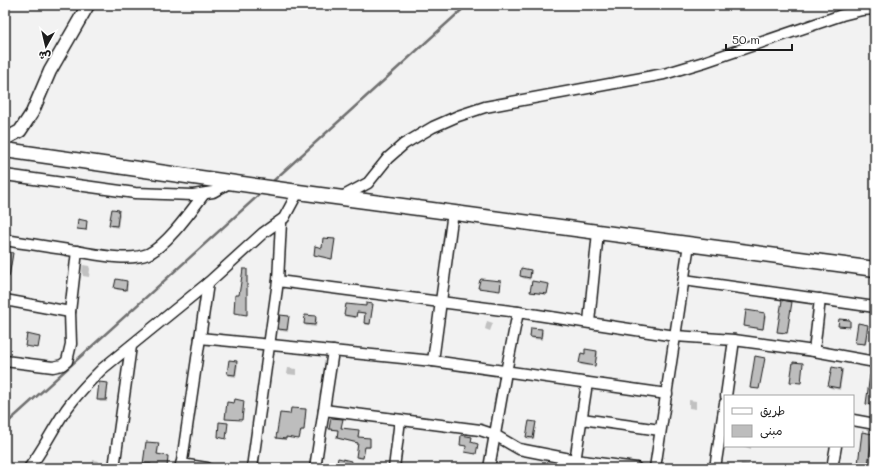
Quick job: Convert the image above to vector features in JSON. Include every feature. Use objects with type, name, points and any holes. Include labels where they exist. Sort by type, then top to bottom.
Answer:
[{"type":"main road","points":[[5,150],[298,192],[875,269]]},
{"type":"street","points":[[5,139],[20,131],[32,113],[50,71],[88,5]]},
{"type":"street","points":[[342,197],[368,183],[388,158],[404,144],[433,127],[458,116],[485,107],[664,74],[842,15],[862,10],[875,9]]},
{"type":"street","points":[[5,175],[136,193],[193,195],[213,192],[231,182]]},
{"type":"street","points":[[29,468],[70,404],[102,369],[208,283],[263,232],[280,222],[287,215],[298,192]]},
{"type":"street","points":[[5,240],[113,256],[134,257],[148,254],[161,245],[182,222],[204,194]]},
{"type":"street","points":[[433,361],[453,212]]},
{"type":"street","points":[[252,468],[278,281],[280,222]]},
{"type":"street","points":[[589,322],[598,232]]},
{"type":"street","points":[[655,468],[689,244]]},
{"type":"street","points":[[5,361],[53,368],[62,365],[67,361],[70,354],[71,344],[70,312],[77,251]]},
{"type":"street","points":[[684,280],[875,307]]},
{"type":"street","points":[[278,281],[518,312],[675,336],[734,340],[814,351],[875,362]]},
{"type":"street","points":[[207,468],[181,466],[208,283]]},
{"type":"street","points":[[814,351],[820,299]]},
{"type":"street","points":[[5,300],[70,312]]},
{"type":"street","points":[[489,468],[518,312]]},
{"type":"street","points":[[200,338],[433,361],[667,394]]},
{"type":"street","points":[[726,395],[734,340]]},
{"type":"street","points":[[114,468],[131,346]]},
{"type":"street","points":[[315,468],[333,351]]},
{"type":"street","points":[[575,464],[587,383]]},
{"type":"street","points":[[324,410],[480,430],[495,435],[519,450],[575,464],[636,468]]},
{"type":"street","points":[[715,468],[724,410]]},
{"type":"street","points":[[582,419],[660,430]]},
{"type":"street","points":[[394,468],[400,420]]},
{"type":"street","points":[[854,420],[875,424]]},
{"type":"street","points":[[832,468],[836,447]]},
{"type":"building","points":[[112,209],[119,210],[117,226],[109,225]]},
{"type":"building","points":[[78,219],[87,221],[86,230],[77,229]]},
{"type":"building","points":[[323,238],[335,239],[332,259],[314,255],[315,246],[322,248]]},
{"type":"building","points":[[5,251],[13,253],[9,277],[5,276]]},
{"type":"building","points":[[521,268],[531,270],[530,278],[520,276]]},
{"type":"building","points":[[243,269],[247,269],[247,315],[234,313],[235,295],[239,295]]},
{"type":"building","points":[[116,279],[127,281],[126,290],[114,288]]},
{"type":"building","points":[[481,279],[501,281],[500,291],[478,288]]},
{"type":"building","points":[[532,281],[549,284],[547,294],[530,292]]},
{"type":"building","points":[[782,300],[792,302],[787,333],[777,332]]},
{"type":"building","points":[[366,303],[373,304],[370,324],[364,323],[365,313],[357,312],[356,317],[344,315],[346,304],[366,306]]},
{"type":"building","points":[[746,310],[765,313],[763,329],[744,326]]},
{"type":"building","points":[[280,315],[289,316],[287,330],[278,329]]},
{"type":"building","points":[[305,315],[316,316],[315,325],[304,324]]},
{"type":"building","points":[[839,319],[850,320],[850,327],[838,326]]},
{"type":"building","points":[[858,323],[868,325],[865,344],[855,343]]},
{"type":"building","points":[[531,328],[542,329],[541,338],[530,337]]},
{"type":"building","points":[[27,334],[40,337],[38,348],[25,346]]},
{"type":"building","points":[[585,349],[597,351],[595,366],[579,363],[581,353],[585,354]]},
{"type":"building","points":[[755,356],[765,358],[759,389],[750,388]]},
{"type":"building","points":[[229,360],[237,361],[235,375],[227,374]]},
{"type":"building","points":[[793,362],[803,363],[801,383],[790,382]]},
{"type":"building","points":[[832,367],[842,369],[839,388],[828,386]]},
{"type":"building","points":[[870,375],[875,375],[875,406],[866,404]]},
{"type":"building","points":[[99,382],[108,383],[106,400],[97,400]]},
{"type":"building","points":[[235,399],[244,401],[242,420],[225,419],[227,402],[234,403]]},
{"type":"building","points":[[291,408],[306,409],[304,430],[301,430],[299,439],[286,437],[286,439],[276,438],[280,413],[290,414]]},
{"type":"building","points":[[331,418],[343,419],[341,428],[359,430],[358,437],[370,438],[370,447],[365,447],[363,458],[356,457],[358,443],[337,438],[338,430],[329,429]]},
{"type":"building","points":[[529,421],[536,422],[533,438],[526,437]]},
{"type":"building","points":[[219,422],[228,423],[226,439],[218,437]]},
{"type":"building","points":[[862,432],[873,434],[868,464],[858,464]]},
{"type":"building","points":[[461,435],[472,437],[471,442],[478,444],[476,454],[465,452],[466,446],[460,445]]},
{"type":"building","points":[[146,442],[159,443],[157,454],[168,456],[167,468],[151,467],[151,464],[143,464]]},
{"type":"building","points":[[338,458],[351,461],[350,468],[336,468]]},
{"type":"waterway","points":[[272,182],[467,5]]},
{"type":"waterway","points":[[5,425],[261,193]]}]
